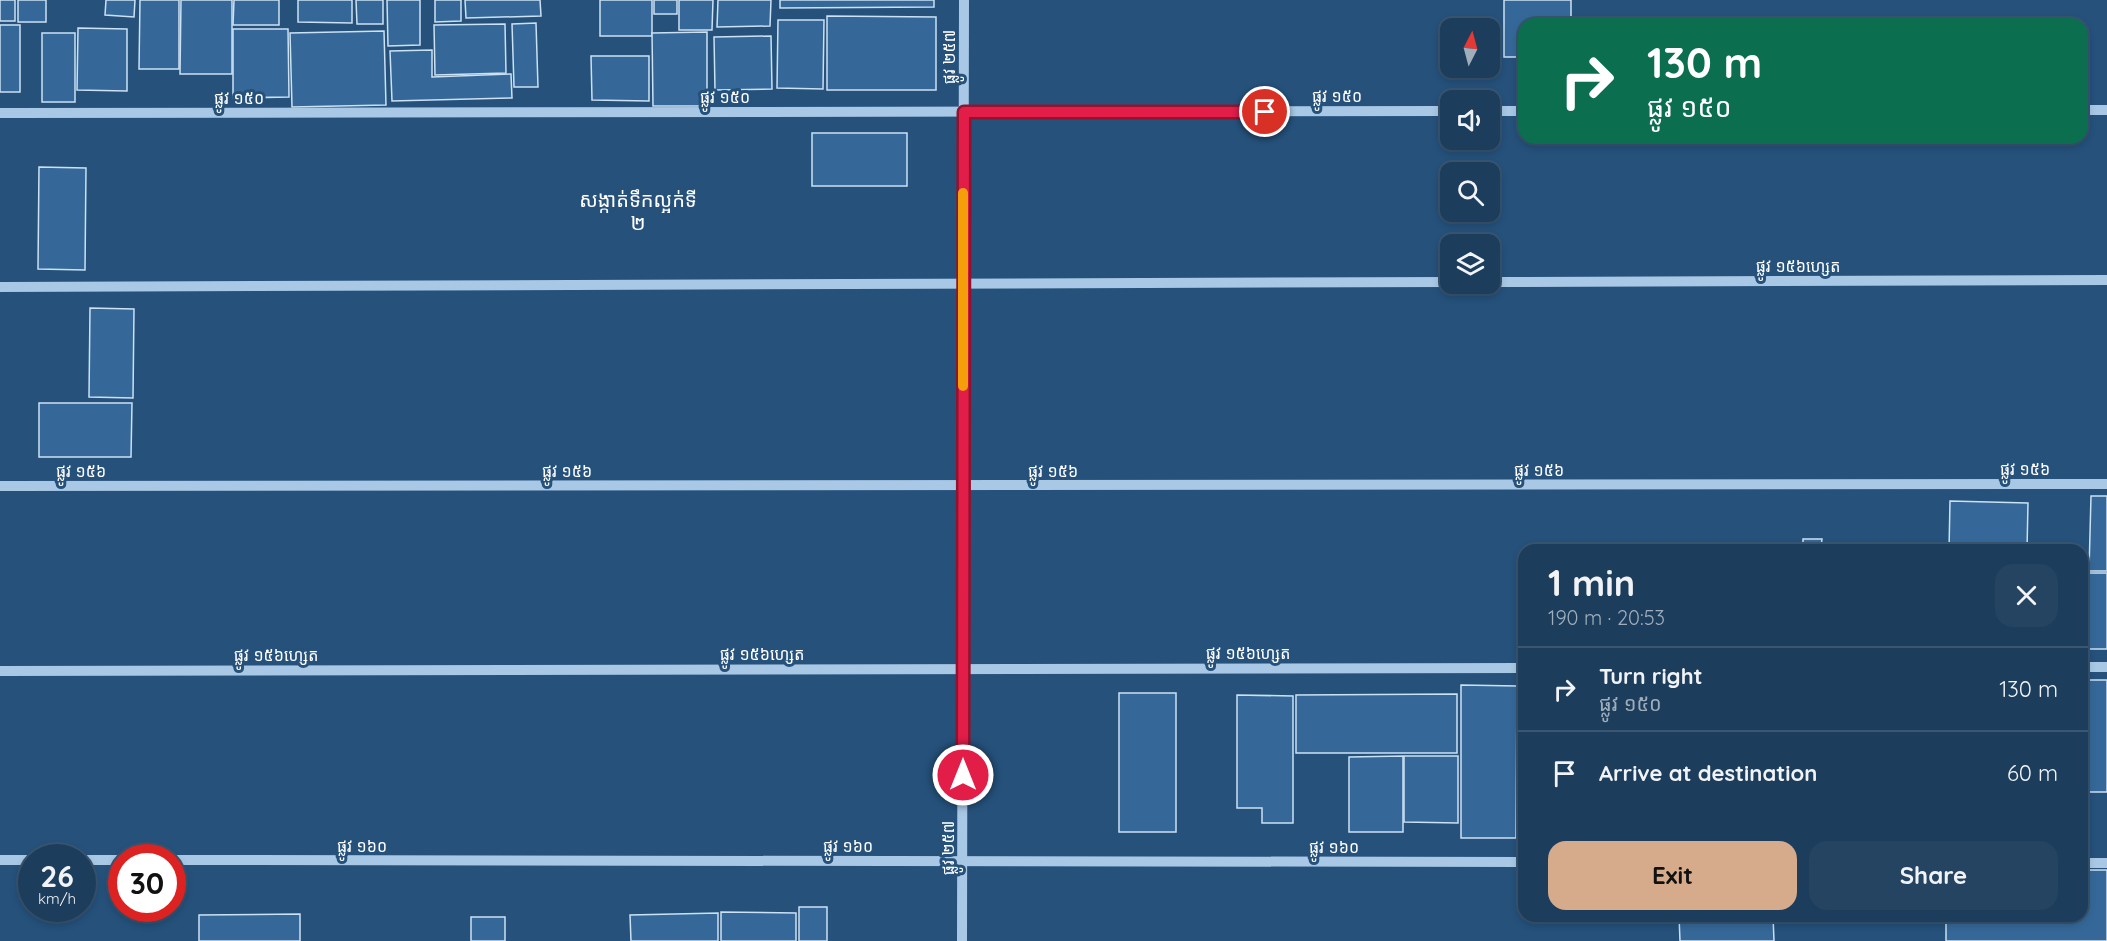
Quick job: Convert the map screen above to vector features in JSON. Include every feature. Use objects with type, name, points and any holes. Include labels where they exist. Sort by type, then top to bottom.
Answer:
[{"type":"street","name":"ផ្លូវ ២៥៧","points":[[963,941],[964,0]]},
{"type":"street","points":[[2088,110],[2107,110]]},
{"type":"street","name":"ផ្លូវ ១៥០","points":[[0,113],[1440,111]]},
{"type":"street","points":[[1500,111],[1518,111]]},
{"type":"street","name":"ផ្លូវ ១៥៦ហ្សេត","points":[[1500,282],[2107,280]]},
{"type":"street","points":[[0,287],[1440,282]]},
{"type":"street","name":"ផ្លូវ ១៥៦","points":[[0,486],[2107,484]]},
{"type":"street","points":[[2088,668],[2107,667]]},
{"type":"street","name":"ផ្លូវ ១៥៦ហ្សេត","points":[[0,672],[1518,668]]},
{"type":"street","points":[[0,860],[18,860]]},
{"type":"street","name":"ផ្លូវ ១៦០","points":[[186,860],[1518,862]]},
{"type":"street","points":[[2088,863],[2107,863]]},
{"type":"building","points":[[0,0],[15,0],[15,21],[0,21]]},
{"type":"building","points":[[18,0],[46,0],[46,22],[18,22]]},
{"type":"building","points":[[106,0],[135,0],[134,17],[105,15]]},
{"type":"building","points":[[140,0],[179,0],[179,69],[139,69]]},
{"type":"building","points":[[181,0],[232,0],[232,74],[180,74]]},
{"type":"building","points":[[234,0],[279,0],[279,25],[233,25]]},
{"type":"building","points":[[298,0],[352,0],[352,23],[298,22]]},
{"type":"building","points":[[356,0],[383,0],[383,24],[357,24]]},
{"type":"building","points":[[387,0],[420,0],[420,45],[388,46]]},
{"type":"building","points":[[435,0],[461,0],[461,21],[435,22]]},
{"type":"building","points":[[465,0],[540,0],[541,16],[466,18]]},
{"type":"building","points":[[600,0],[652,0],[652,36],[600,36]]},
{"type":"building","points":[[654,0],[677,0],[677,14],[654,14]]},
{"type":"building","points":[[679,0],[713,0],[712,30],[679,30]]},
{"type":"building","points":[[718,0],[771,0],[770,26],[717,27]]},
{"type":"building","points":[[780,0],[934,0],[934,7],[780,8]]},
{"type":"building","points":[[1504,0],[1571,0],[1571,18],[1518,18],[1518,57],[1504,57]]},
{"type":"building","points":[[827,16],[936,17],[936,90],[827,90]]},
{"type":"building","points":[[778,20],[824,20],[823,89],[777,88]]},
{"type":"building","points":[[536,23],[538,87],[514,87],[512,24]]},
{"type":"building","points":[[505,24],[506,73],[435,75],[434,25]]},
{"type":"building","points":[[0,25],[20,25],[20,92],[0,92]]},
{"type":"building","points":[[78,28],[127,29],[127,91],[77,90]]},
{"type":"building","points":[[233,29],[288,29],[289,97],[233,98]]},
{"type":"building","points":[[384,31],[386,105],[292,107],[290,33]]},
{"type":"building","points":[[707,32],[707,106],[653,106],[652,33]]},
{"type":"building","points":[[42,33],[75,33],[75,102],[42,102]]},
{"type":"building","points":[[771,36],[772,89],[715,90],[714,37]]},
{"type":"building","points":[[432,50],[432,77],[511,74],[512,98],[392,101],[390,51]]},
{"type":"building","points":[[591,56],[649,56],[649,101],[592,100]]},
{"type":"building","points":[[812,133],[907,133],[907,186],[812,186]]},
{"type":"building","points":[[39,167],[86,168],[85,270],[38,269]]},
{"type":"building","points":[[90,308],[134,309],[133,398],[89,397]]},
{"type":"building","points":[[39,403],[132,403],[131,457],[39,457]]},
{"type":"building","points":[[2091,496],[2107,496],[2107,571],[2089,571]]},
{"type":"building","points":[[1950,501],[2028,503],[2027,544],[1949,544]]},
{"type":"building","points":[[1803,539],[1822,539],[1821,544],[1803,544]]},
{"type":"building","points":[[2088,573],[2107,573],[2107,649],[2088,649]]},
{"type":"building","points":[[2088,680],[2107,680],[2107,792],[2088,792]]},
{"type":"building","points":[[1461,685],[1517,686],[1516,838],[1461,838]]},
{"type":"building","points":[[1119,693],[1176,693],[1176,832],[1119,832]]},
{"type":"building","points":[[1457,694],[1457,753],[1296,753],[1296,695]]},
{"type":"building","points":[[1237,695],[1293,696],[1293,823],[1262,823],[1262,808],[1237,808]]},
{"type":"building","points":[[1403,756],[1403,832],[1349,832],[1349,757]]},
{"type":"building","points":[[1404,756],[1458,756],[1458,823],[1404,822]]},
{"type":"building","points":[[2088,870],[2107,870],[2107,941],[1946,941],[1946,922],[2088,922]]},
{"type":"building","points":[[799,907],[827,907],[827,941],[799,941]]},
{"type":"building","points":[[721,912],[796,913],[796,941],[721,941]]},
{"type":"building","points":[[718,913],[718,941],[631,941],[630,915]]},
{"type":"building","points":[[300,914],[300,941],[199,941],[199,915]]},
{"type":"building","points":[[471,917],[505,917],[505,941],[471,941]]},
{"type":"building","points":[[1679,922],[1773,922],[1774,941],[1680,941]]},
{"type":"slow traffic","points":[[963,193],[963,386]]},
{"type":"district","name":"សង្កាត់ទឹកល្អក់ទី ២","points":[[638,212]]},
{"type":"route","points":[[963,775],[964,112],[1265,112]]}]
